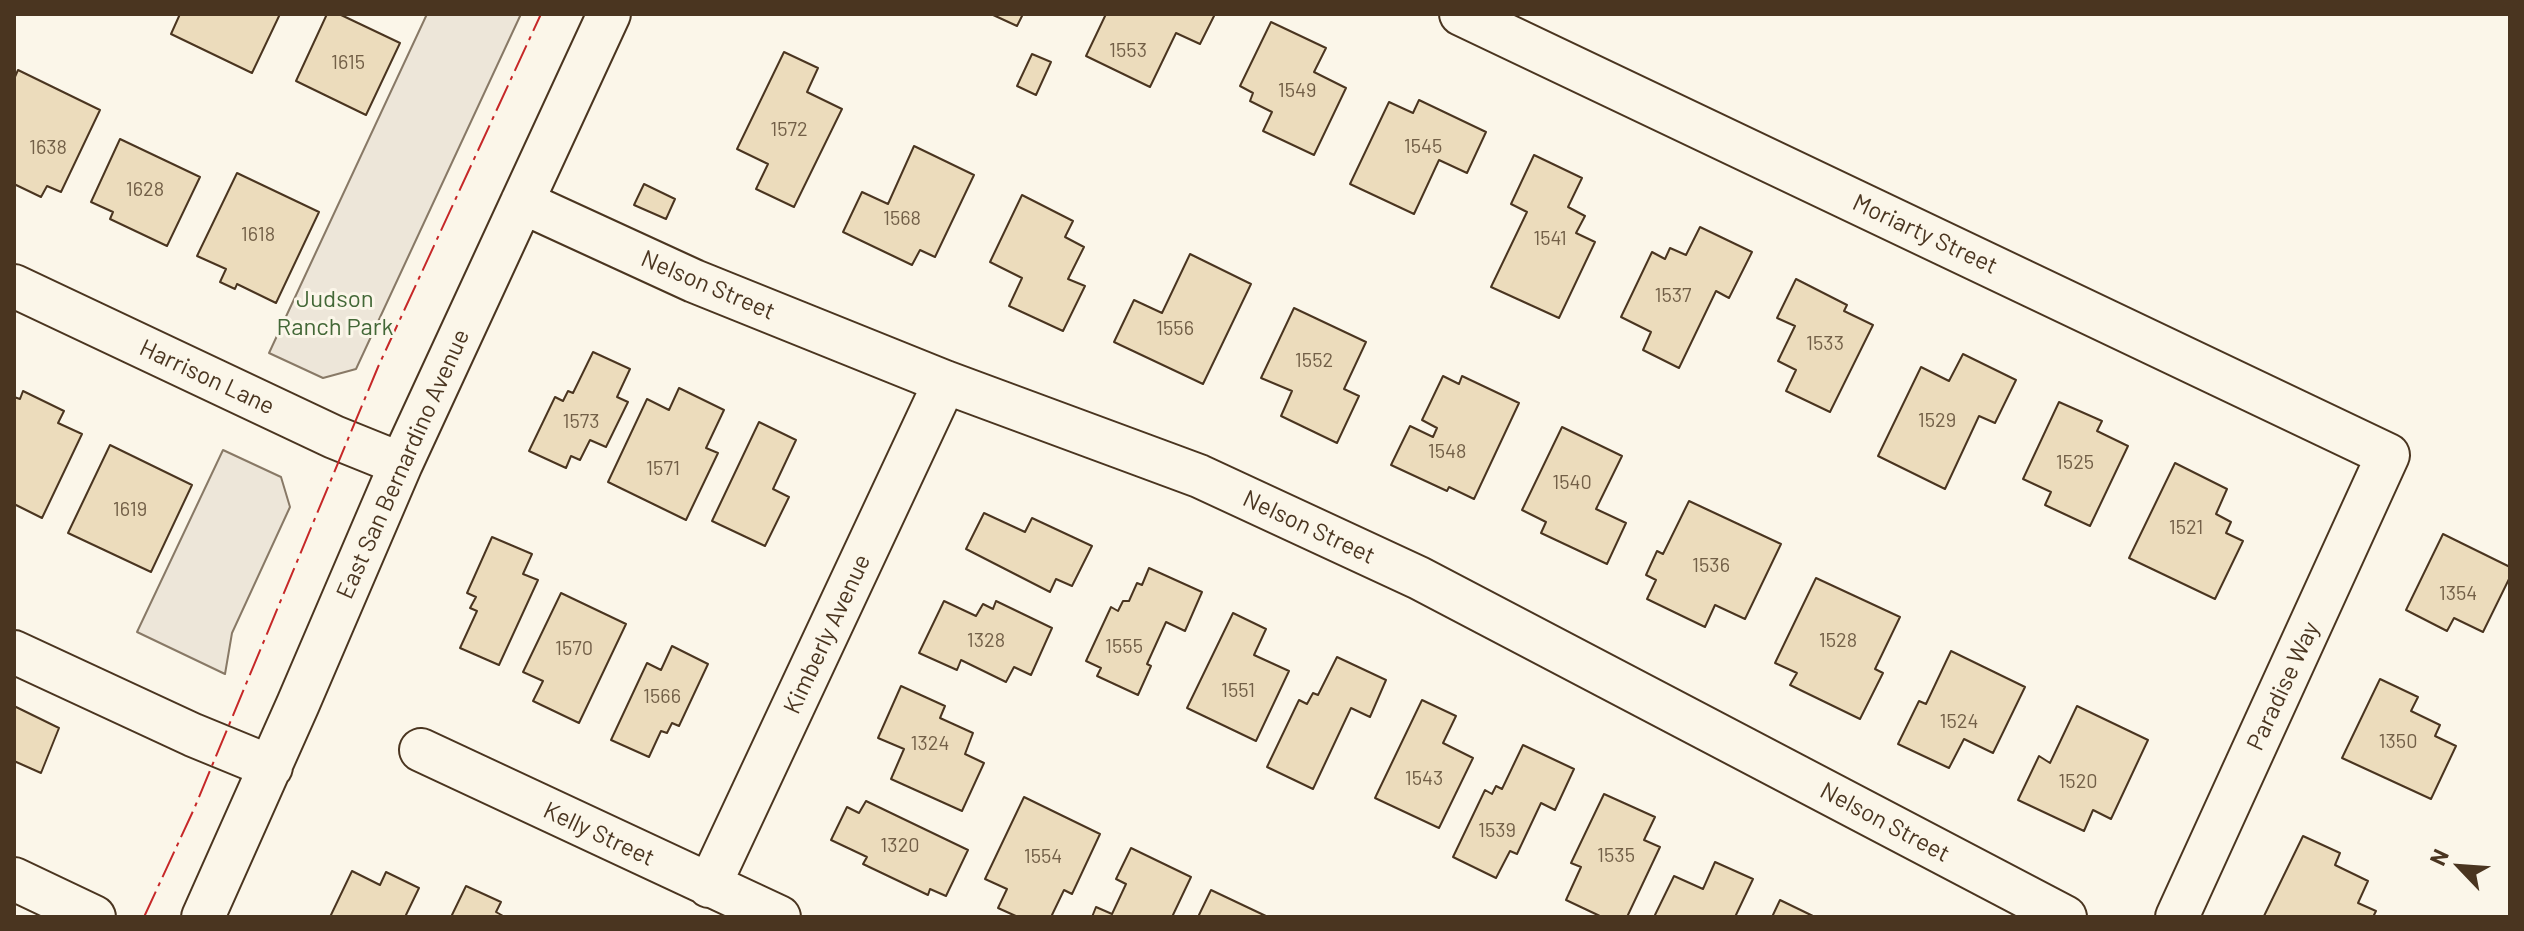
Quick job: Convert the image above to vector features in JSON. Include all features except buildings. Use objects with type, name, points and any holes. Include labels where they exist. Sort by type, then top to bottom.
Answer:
[{"type":"street","name":"East San Bernardino Avenue","points":[[203,917],[401,464],[609,14]]},
{"type":"street","name":"Moriarty Street","points":[[1461,14],[2388,455]]},
{"type":"street","name":"Nelson Street","points":[[522,202],[694,281],[945,382],[1199,476],[1419,578],[2065,917]]},
{"type":"street","name":"Harrison Lane","points":[[14,286],[334,437],[401,464]]},
{"type":"street","name":"Kimberly Avenue","points":[[709,886],[945,382]]},
{"type":"street","name":"Paradise Way","points":[[2177,917],[2388,455]]},
{"type":"street","points":[[14,652],[193,735],[271,767]]},
{"type":"street","name":"Kelly Street","points":[[421,750],[779,917]]},
{"type":"street","points":[[14,879],[94,917]]},
{"type":"green space","name":"Judson Ranch Park","points":[[427,14],[521,14],[356,369],[323,378],[269,353]]},
{"type":"green space","points":[[223,450],[281,477],[290,507],[232,633],[225,674],[137,632]]},
{"type":"power","points":[[144,917],[194,809],[378,367],[541,14]]}]
